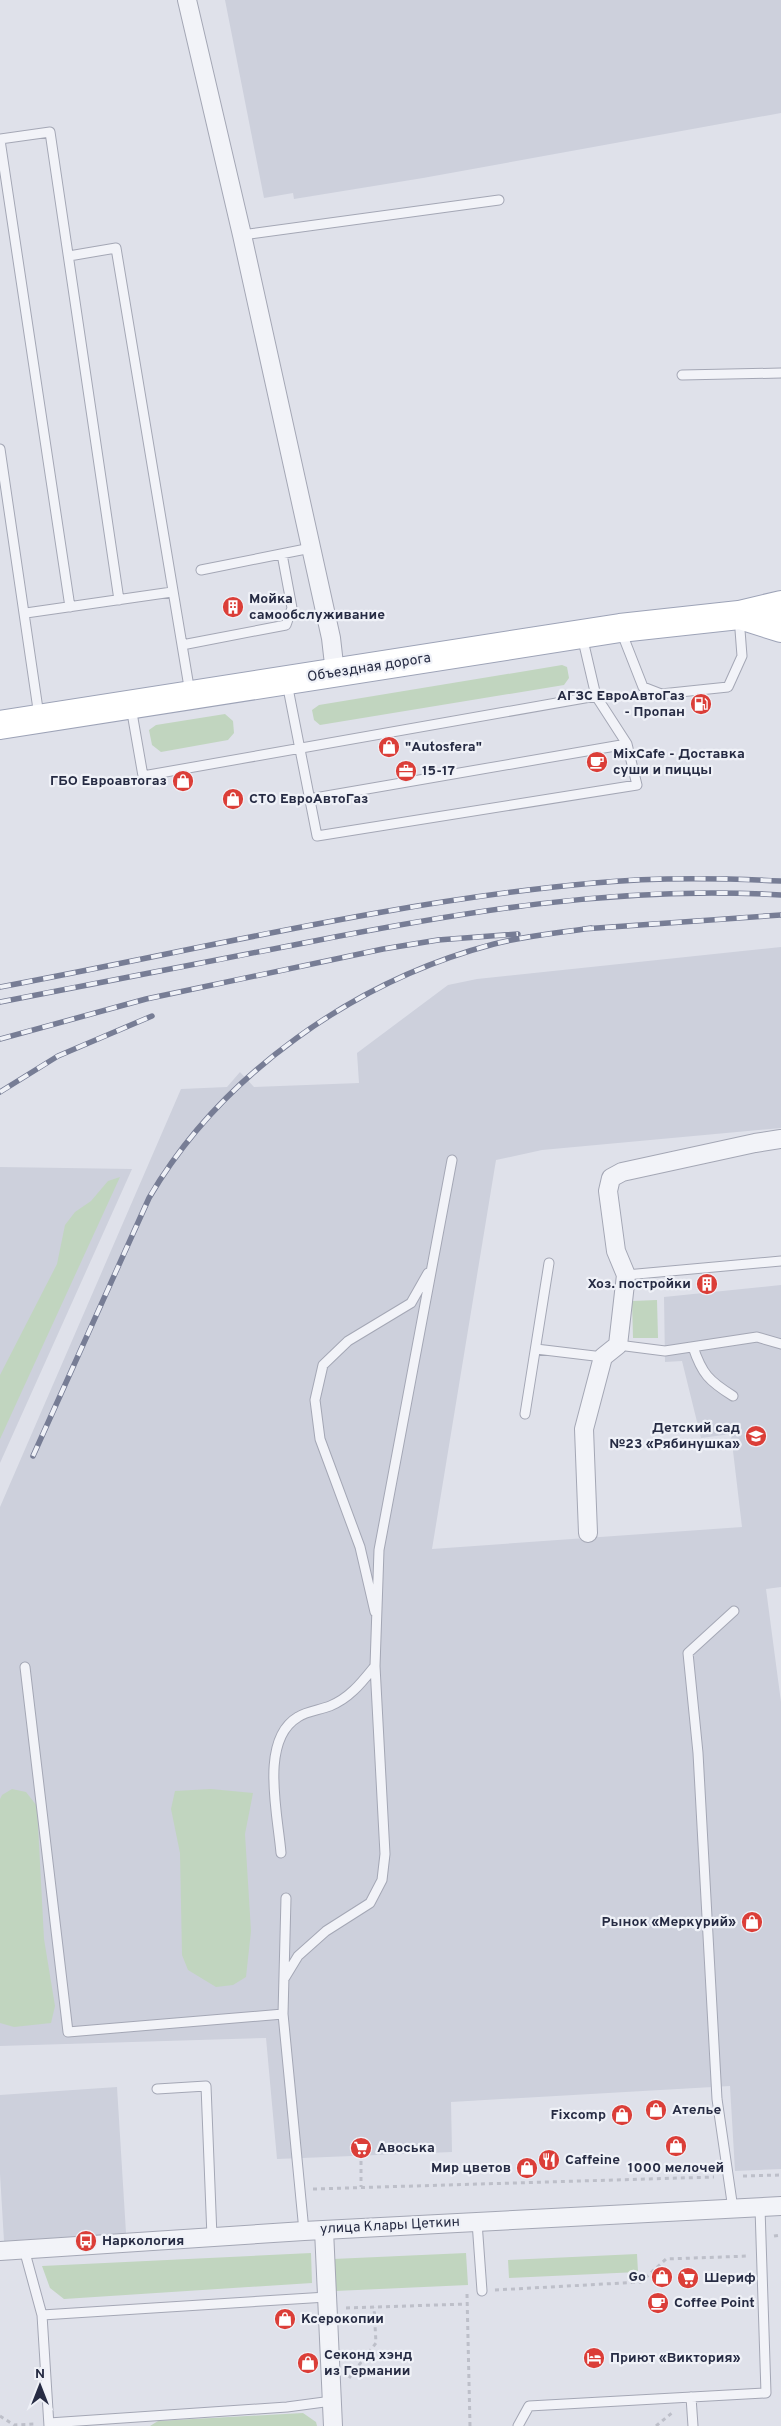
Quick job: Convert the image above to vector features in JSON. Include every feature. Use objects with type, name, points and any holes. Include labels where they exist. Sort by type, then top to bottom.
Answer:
[{"type":"main road","name":"Объездная дорога","points":[[0,725],[620,628],[739,614],[781,605]]},
{"type":"main road","points":[[739,614],[781,628]]},
{"type":"street","points":[[187,0],[242,235],[331,638],[335,673]]},
{"type":"street","points":[[588,1533],[584,1429],[603,1357],[618,1345],[626,1275],[616,1251],[608,1191],[612,1178],[622,1172],[781,1139]]},
{"type":"street","name":"улица Клары Цеткин","points":[[0,2251],[304,2231],[781,2206]]},
{"type":"street","points":[[324,2230],[333,2426]]},
{"type":"lane","points":[[70,607],[0,140],[50,132],[119,600]]},
{"type":"lane","points":[[242,235],[498,200]]},
{"type":"lane","points":[[68,256],[116,248],[190,695]]},
{"type":"lane","points":[[682,375],[781,373]]},
{"type":"lane","points":[[0,449],[26,613],[40,719]]},
{"type":"lane","points":[[201,570],[311,548]]},
{"type":"lane","points":[[182,645],[286,625],[292,608],[282,554]]},
{"type":"lane","points":[[26,613],[172,592]]},
{"type":"lane","points":[[620,628],[643,687],[661,694],[728,687],[742,656],[739,614]]},
{"type":"lane","points":[[286,680],[317,836],[637,784],[627,744],[596,696],[582,634]]},
{"type":"lane","points":[[131,705],[143,776],[596,696]]},
{"type":"lane","points":[[309,799],[627,744]]},
{"type":"lane","points":[[284,1979],[298,1956],[326,1931],[370,1903],[382,1880],[385,1854],[375,1666],[378,1626],[379,1550],[452,1160]]},
{"type":"lane","points":[[626,1275],[781,1260]]},
{"type":"lane","points":[[525,1414],[550,1263]]},
{"type":"lane","points":[[378,1626],[360,1547],[320,1439],[315,1400],[324,1365],[348,1341],[411,1303],[432,1266]]},
{"type":"lane","points":[[618,1345],[665,1352],[757,1337],[781,1344]]},
{"type":"lane","points":[[694,1347],[699,1366],[711,1382],[733,1396]]},
{"type":"lane","points":[[536,1349],[603,1357]]},
{"type":"lane","points":[[733,2209],[716,2087],[698,1753],[688,1653],[734,1611]]},
{"type":"lane","points":[[281,1853],[274,1757],[282,1730],[298,1716],[331,1706],[355,1691],[375,1666]]},
{"type":"lane","points":[[25,1667],[68,2032],[283,2014]]},
{"type":"lane","points":[[286,1898],[283,2014],[304,2231]]},
{"type":"lane","points":[[157,2089],[206,2086],[212,2237]]},
{"type":"lane","points":[[518,2426],[529,2406],[766,2393],[760,2208]]},
{"type":"lane","points":[[477,2222],[482,2291]]},
{"type":"lane","points":[[24,2249],[42,2315],[49,2425],[287,2407],[332,2401]]},
{"type":"lane","points":[[42,2315],[328,2303]]},
{"type":"lane","points":[[691,2397],[693,2426]]},
{"type":"path","points":[[361,2153],[361,2187]]},
{"type":"path","points":[[300,2189],[781,2175]]},
{"type":"path","points":[[470,2426],[468,2304],[466,2291],[641,2282],[666,2259],[761,2255]]},
{"type":"path","points":[[328,2303],[374,2307],[468,2304]]},
{"type":"path","points":[[332,2401],[376,2342],[374,2307]]},
{"type":"path","points":[[0,2416],[14,2425],[49,2425]]},
{"type":"shaded area","points":[[225,0],[781,0],[781,113],[423,178],[294,199],[293,193],[264,198]]},
{"type":"shaded area","points":[[781,947],[781,1128],[542,1150],[496,1160],[432,1549],[742,1527],[731,1434],[701,1438],[682,1361],[665,1362],[664,1297],[781,1285],[781,1587],[766,1589],[781,1702],[781,2169],[735,2171],[730,2086],[451,2102],[452,2152],[277,2159],[266,2038],[0,2046],[0,1507],[181,1089],[227,1087],[240,1072],[254,1087],[359,1083],[357,1053],[448,985],[477,979]]},
{"type":"shaded area","points":[[0,1167],[132,1169],[0,1463]]},
{"type":"shaded area","points":[[117,2087],[126,2233],[4,2241],[0,2174],[0,2095]]},
{"type":"green space","points":[[562,665],[567,667],[569,678],[564,685],[320,725],[314,720],[312,710],[319,705]]},
{"type":"green space","points":[[225,714],[233,721],[234,733],[228,740],[161,752],[152,745],[149,730],[156,725]]},
{"type":"green space","points":[[120,1177],[0,1439],[0,1375],[57,1264],[65,1225],[75,1212],[91,1201],[108,1181]]},
{"type":"green space","points":[[657,1300],[658,1338],[633,1338],[632,1301]]},
{"type":"green space","points":[[12,1789],[26,1792],[37,1806],[44,1939],[55,2006],[51,2023],[14,2027],[0,2023],[0,1799],[2,1795]]},
{"type":"green space","points":[[211,1789],[253,1793],[245,1834],[251,1931],[246,1977],[233,1985],[216,1987],[188,1970],[182,1955],[180,1853],[171,1809],[175,1791]]},
{"type":"green space","points":[[311,2253],[312,2283],[64,2299],[50,2288],[42,2266]]},
{"type":"green space","points":[[466,2253],[468,2285],[335,2291],[333,2259]]},
{"type":"green space","points":[[637,2254],[638,2272],[509,2278],[508,2260]]},
{"type":"green space","points":[[303,2413],[316,2422],[317,2426],[150,2426],[158,2421]]},
{"type":"railway","points":[[0,987],[370,914],[519,891],[594,883],[665,879],[781,881]]},
{"type":"railway","points":[[0,1002],[363,932],[482,912],[541,904],[660,894],[781,895]]},
{"type":"railway","points":[[583,929],[781,915]]},
{"type":"railway","points":[[33,1456],[149,1198],[179,1153],[214,1111],[253,1073],[297,1038],[343,1007],[392,981],[443,960],[494,944],[591,928]]},
{"type":"railway","points":[[0,1039],[146,999],[383,949],[438,940],[518,934]]},
{"type":"railway","points":[[0,1092],[58,1056],[152,1016]]},
{"type":"place","name":"Мойка самообслуживание","points":[[233,607]]},
{"type":"place","name":"АГЗС ЕвроАвтоГаз - Пропан","points":[[701,704]]},
{"type":"place","name":"\"Autosfera\"","points":[[389,747]]},
{"type":"place","name":"MixCafe - Доставка суши и пиццы","points":[[597,762]]},
{"type":"place","name":"15-17","points":[[406,771]]},
{"type":"place","name":"ГБО Евроавтогаз","points":[[183,781]]},
{"type":"place","name":"СТО ЕвроАвтоГаз","points":[[233,799]]},
{"type":"place","name":"Хоз. постройки","points":[[707,1284]]},
{"type":"place","name":"Детский сад №23 «Рябинушка»","points":[[756,1436]]},
{"type":"place","name":"Рынок «Меркурий»","points":[[752,1922]]},
{"type":"place","name":"Ателье","points":[[656,2110]]},
{"type":"place","name":"Fixcomp","points":[[622,2115]]},
{"type":"place","name":"1000 мелочей","points":[[676,2146]]},
{"type":"place","name":"Авоська","points":[[361,2148]]},
{"type":"place","name":"Caffeine","points":[[549,2160]]},
{"type":"place","name":"Мир цветов","points":[[527,2168]]},
{"type":"place","name":"Наркология","points":[[86,2241]]},
{"type":"place","name":"Go","points":[[662,2277]]},
{"type":"place","name":"Шериф","points":[[688,2278]]},
{"type":"place","name":"Coffee Point","points":[[658,2303]]},
{"type":"place","name":"Ксерокопии","points":[[285,2319]]},
{"type":"place","name":"Приют «Виктория»","points":[[594,2358]]},
{"type":"place","name":"Секонд хэнд из Германии","points":[[308,2363]]}]
